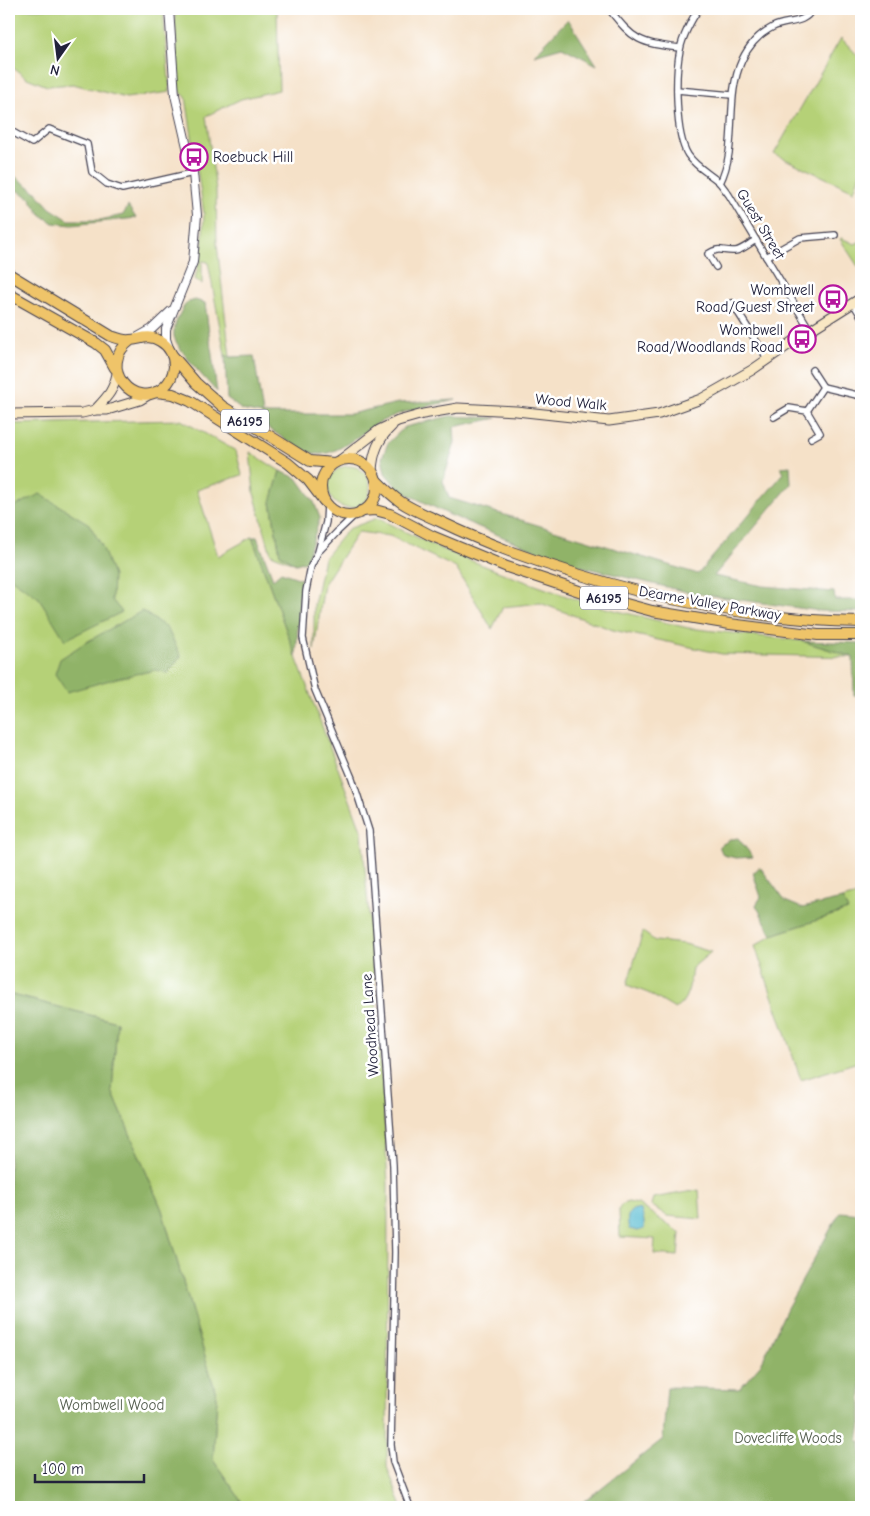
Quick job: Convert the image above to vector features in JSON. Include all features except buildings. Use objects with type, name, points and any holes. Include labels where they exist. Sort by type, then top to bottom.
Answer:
[{"type":"highway","name":"A6195","points":[[9,274],[116,338],[132,340],[141,337],[155,339],[167,346],[171,354],[196,383],[222,406],[302,456],[318,462],[336,462],[353,459],[360,461],[374,475]]},
{"type":"highway","name":"A6195","points":[[9,294],[96,343],[108,355],[117,373],[130,391],[137,394],[173,394],[185,398],[288,463],[308,480],[337,512],[344,514],[359,512]]},
{"type":"highway","points":[[117,373],[116,365],[119,354],[126,344],[132,340]]},
{"type":"highway","points":[[154,393],[162,389],[170,380],[174,367],[171,354]]},
{"type":"highway","points":[[326,502],[321,493],[321,484],[327,469],[336,462]]},
{"type":"highway","points":[[359,512],[369,506],[374,498],[376,489],[374,475]]},
{"type":"highway","name":"Dearne Valley Parkway","points":[[374,475],[388,492],[402,503],[480,540],[552,566],[634,590],[731,610],[828,621],[861,622]]},
{"type":"highway","name":"Dearne Valley Parkway","points":[[359,512],[375,510],[390,514],[432,536],[507,567],[582,592],[652,611],[730,624],[818,635],[861,636]]},
{"type":"main road","name":"Wood Walk","points":[[336,462],[379,430],[398,421],[423,414],[458,408],[516,411],[609,421],[659,414],[701,399],[752,370],[861,298]]},
{"type":"main road","points":[[95,410],[114,389],[117,373]]},
{"type":"main road","points":[[9,414],[82,413],[107,410],[140,400],[154,393]]},
{"type":"main road","points":[[374,475],[375,449],[386,431],[398,421]]},
{"type":"street","points":[[169,9],[175,95],[193,173],[198,215],[193,262],[165,334],[171,354]]},
{"type":"street","points":[[610,9],[630,34],[642,42],[680,48]]},
{"type":"street","name":"Guest Street","points":[[699,9],[680,48],[677,68],[679,125],[688,156],[720,184],[729,195],[810,330]]},
{"type":"street","name":"Guest Street","points":[[720,184],[724,176],[731,133],[732,95],[742,60],[759,36],[773,27],[803,20],[812,9]]},
{"type":"street","points":[[677,90],[732,95]]},
{"type":"street","points":[[9,130],[32,144],[49,129],[87,144],[92,172],[107,184],[122,189],[193,173]]},
{"type":"street","points":[[766,257],[800,238],[835,235]]},
{"type":"street","points":[[716,268],[708,254],[719,249],[736,251],[756,240]]},
{"type":"street","points":[[732,303],[768,358]]},
{"type":"street","points":[[853,303],[861,316]]},
{"type":"street","points":[[132,340],[158,324],[174,308]]},
{"type":"street","points":[[812,370],[823,387],[861,396]]},
{"type":"street","points":[[806,411],[823,387]]},
{"type":"street","points":[[774,417],[788,408],[806,411],[820,433],[811,438]]},
{"type":"street","name":"Woodhead Lane","points":[[326,502],[326,522],[318,552],[311,566],[306,591],[303,638],[315,690],[352,778],[368,832],[393,1165],[395,1252],[391,1445],[393,1462],[410,1507]]},
{"type":"street","name":"Woodhead Lane","points":[[318,552],[359,512]]},
{"type":"green space","points":[[9,9],[163,9],[170,92],[126,98],[73,84],[47,86],[27,78],[9,65]]},
{"type":"green space","points":[[217,9],[277,9],[279,90],[241,99],[206,116],[216,190],[217,244],[230,357],[225,355],[208,262],[202,261],[202,284],[195,279],[202,249],[204,214],[186,97],[178,90],[175,13]]},
{"type":"green space","points":[[568,19],[597,65],[562,47],[534,55]]},
{"type":"green space","points":[[841,38],[861,59],[861,171],[854,191],[774,154]]},
{"type":"green space","points":[[9,172],[35,191],[50,208],[69,220],[100,220],[123,215],[128,206],[136,218],[72,225],[53,223],[40,214],[29,197],[9,186]]},
{"type":"green space","points":[[840,239],[855,244],[861,241],[861,271]]},
{"type":"green space","points":[[195,300],[205,303],[217,392],[186,356],[174,336],[176,323],[186,303]]},
{"type":"green space","points":[[225,355],[230,357],[254,356],[263,414],[350,414],[398,403],[456,400],[391,417],[337,449],[322,454],[315,454],[290,443],[261,423],[262,414],[242,410],[227,399]]},
{"type":"green space","points":[[450,416],[497,418],[454,427],[455,443],[443,481],[449,498],[698,574],[784,473],[781,467],[790,466],[791,484],[714,576],[763,586],[834,592],[835,600],[861,600],[861,612],[820,611],[691,593],[563,562],[450,515],[399,490],[385,473],[382,458],[388,443],[405,427]]},
{"type":"green space","points":[[181,420],[236,451],[242,475],[197,490],[218,556],[252,537],[362,832],[380,1052],[388,1184],[387,1467],[402,1507],[243,1507],[240,1499],[213,1460],[217,1397],[162,1210],[112,1091],[117,1022],[9,994],[9,424]]},
{"type":"green space","points":[[250,452],[280,471],[271,503],[280,554],[296,564],[271,554],[254,493]]},
{"type":"green space","points":[[349,466],[364,472],[370,487],[364,502],[349,508],[334,502],[328,487],[334,472]]},
{"type":"green space","points":[[280,471],[297,478],[314,502],[320,518],[306,561],[296,564],[280,554],[271,502]]},
{"type":"green space","points":[[40,494],[89,524],[102,546],[113,576],[112,600],[122,612],[65,640],[39,598],[9,577],[9,509]]},
{"type":"green space","points":[[377,518],[437,547],[510,576],[589,604],[688,628],[802,641],[853,657],[722,654],[613,630],[540,603],[503,607],[492,629],[456,568],[390,536],[358,532],[324,584],[314,650],[314,604],[324,558],[348,529]]},
{"type":"green space","points":[[252,537],[257,537],[273,579],[281,572],[301,579],[296,657]]},
{"type":"green space","points":[[142,611],[167,628],[181,656],[168,673],[156,670],[117,678],[67,692],[55,674],[60,659]]},
{"type":"green space","points":[[802,641],[861,643],[861,696],[854,695],[853,657]]},
{"type":"green space","points":[[738,838],[753,857],[736,858],[723,855],[719,846]]},
{"type":"green space","points":[[760,867],[785,901],[802,908],[842,899],[848,910],[772,935],[756,905],[761,897],[753,873]]},
{"type":"green space","points":[[861,894],[861,1061],[801,1080],[755,946],[772,935],[848,910],[842,899]]},
{"type":"green space","points":[[643,932],[655,941],[685,944],[711,952],[692,968],[686,996],[675,1009],[648,993],[627,985]]},
{"type":"green space","name":"Wombwell Wood","points":[[9,994],[117,1022],[112,1091],[162,1210],[217,1397],[213,1460],[240,1499],[243,1507],[9,1507]]},
{"type":"green space","points":[[699,1190],[701,1219],[667,1216],[651,1205],[653,1198]]},
{"type":"green space","points":[[628,1202],[638,1204],[680,1233],[678,1256],[654,1254],[655,1239],[620,1237],[619,1210],[621,1205]]},
{"type":"green space","name":"Dovecliffe Woods","points":[[840,1212],[861,1214],[861,1424],[858,1441],[861,1441],[861,1507],[577,1507],[663,1439],[667,1387],[739,1389],[761,1364],[787,1308]]},
{"type":"water","points":[[635,1209],[641,1210],[644,1221],[644,1229],[638,1231],[629,1229],[628,1223],[630,1212]]},
{"type":"place","name":"Roebuck Hill","points":[[194,157]]},
{"type":"place","name":"Wombwell Road/Guest Street","points":[[833,299]]},
{"type":"place","name":"Wombwell Road/Woodlands Road","points":[[802,339]]}]
